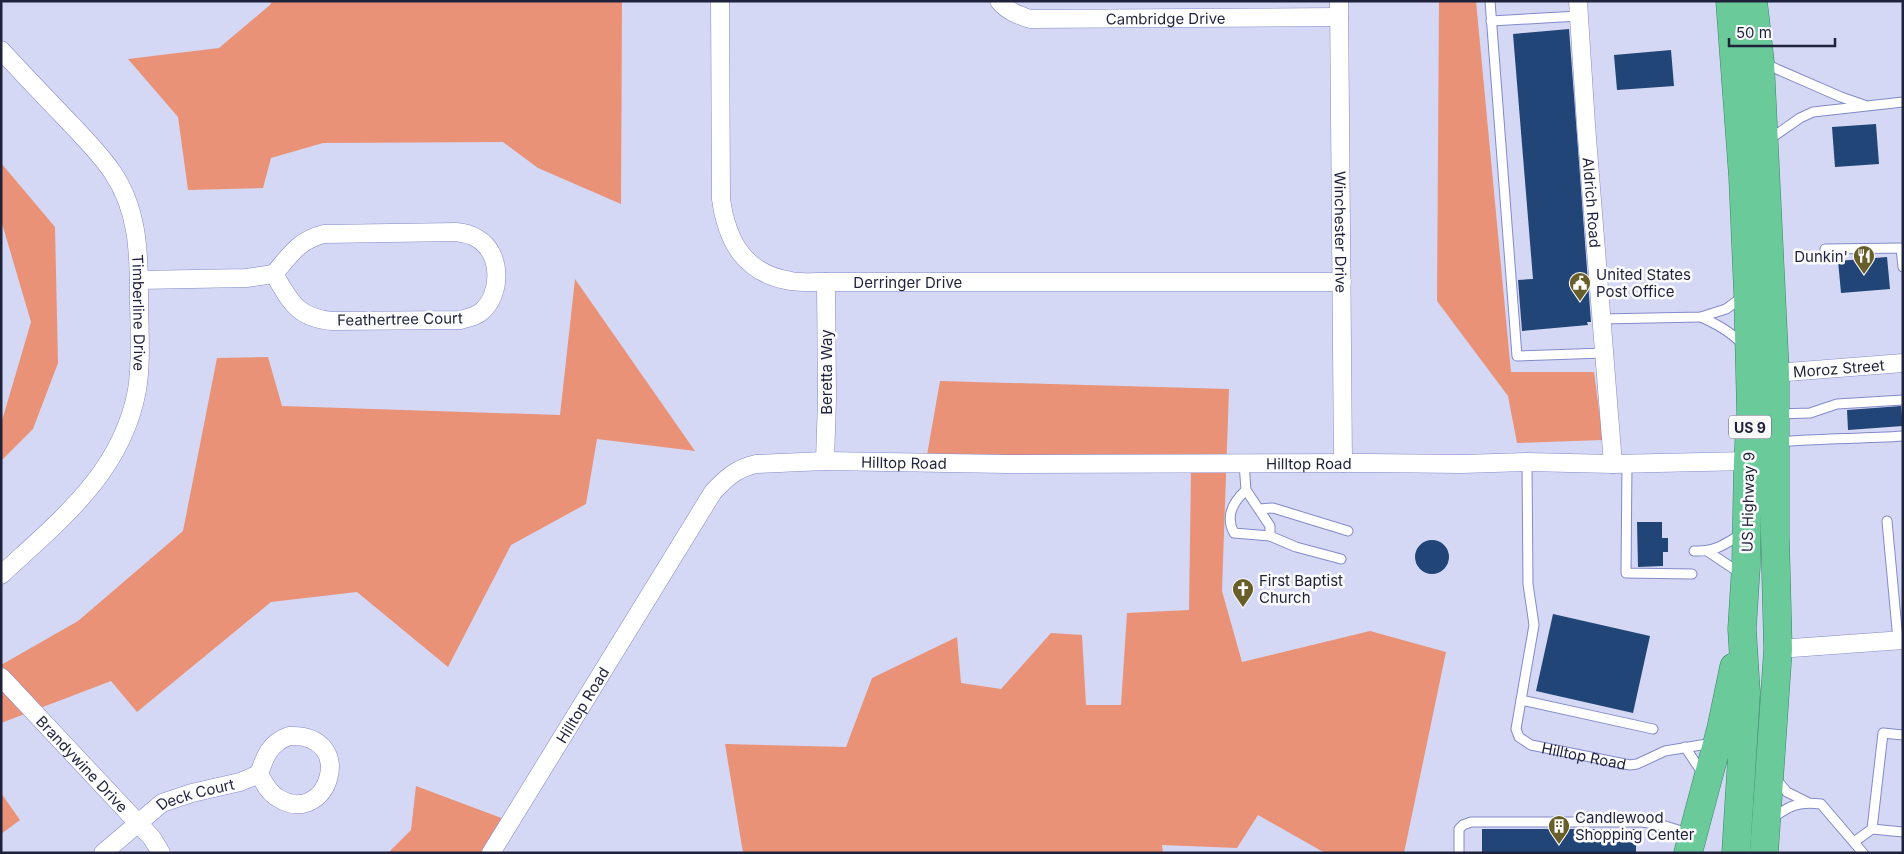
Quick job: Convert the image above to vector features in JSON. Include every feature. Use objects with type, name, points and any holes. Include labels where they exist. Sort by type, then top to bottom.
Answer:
[{"type":"highway","name":"US Highway 9","points":[[1730,1],[1743,177],[1751,413],[1742,629],[1746,692],[1736,853]]},
{"type":"highway","name":"US Highway 9","points":[[1753,1],[1760,62],[1775,373],[1775,536],[1778,649],[1764,853]]},
{"type":"highway","points":[[1691,844],[1718,742],[1742,629]]},
{"type":"street","name":"Derringer Drive","points":[[720,1],[721,199],[723,218],[729,234],[744,258],[764,273],[775,278],[793,282],[1342,282]]},
{"type":"street","name":"Cambridge Drive","points":[[999,1],[1018,15],[1030,19],[1165,10],[1339,9]]},
{"type":"street","name":"Winchester Drive","points":[[1339,9],[1343,463]]},
{"type":"street","name":"Aldrich Road","points":[[1579,9],[1604,353],[1620,463]]},
{"type":"street","name":"Timberline Drive","points":[[1,50],[97,152],[114,173],[126,198],[134,223],[138,241],[140,280],[138,375],[133,406],[124,432],[110,462],[75,506],[1,575]]},
{"type":"street","name":"Feathertree Court","points":[[456,232],[478,238],[489,249],[494,260],[496,285],[488,305],[481,313],[460,320],[332,321],[318,320],[300,310],[288,297],[274,274],[304,241],[324,234],[456,232]]},
{"type":"street","points":[[140,280],[246,278],[274,274]]},
{"type":"street","name":"Beretta Way","points":[[824,461],[827,399],[826,282]]},
{"type":"street","name":"Moroz Street","points":[[1775,373],[1903,363]]},
{"type":"street","name":"Hilltop Road","points":[[492,853],[713,492],[736,470],[747,466],[824,461],[1007,464],[1748,462]]},
{"type":"street","points":[[1778,649],[1900,640]]},
{"type":"street","name":"Brandywine Drive","points":[[1,677],[152,838],[162,853]]},
{"type":"street","name":"Deck Court","points":[[103,853],[168,800],[240,782],[259,774]]},
{"type":"lane","points":[[1490,1],[1517,356],[1604,353]]},
{"type":"lane","points":[[1491,21],[1579,9]]},
{"type":"lane","points":[[1760,62],[1841,97],[1867,106]]},
{"type":"lane","points":[[1764,143],[1800,118],[1813,112],[1903,102]]},
{"type":"lane","points":[[1825,249],[1901,248],[1903,267]]},
{"type":"lane","points":[[1602,320],[1701,317],[1726,309],[1748,293]]},
{"type":"lane","points":[[1701,317],[1735,336],[1750,352]]},
{"type":"lane","points":[[1775,414],[1810,413],[1838,404],[1903,400]]},
{"type":"lane","points":[[1775,442],[1817,438],[1903,436]]},
{"type":"lane","name":"Hilltop Road","points":[[1527,462],[1528,584],[1534,625],[1516,729],[1519,737],[1530,745],[1630,765],[1637,764],[1664,751],[1718,742]]},
{"type":"lane","points":[[1244,463],[1246,490],[1270,526],[1270,536]]},
{"type":"lane","points":[[1620,463],[1626,573],[1692,574]]},
{"type":"lane","points":[[1246,490],[1236,500],[1231,510],[1230,524],[1234,533],[1270,536],[1296,547],[1341,559]]},
{"type":"lane","points":[[1259,509],[1273,508],[1348,531]]},
{"type":"lane","points":[[1887,521],[1900,640]]},
{"type":"lane","points":[[1694,551],[1706,551],[1720,547],[1747,530]]},
{"type":"lane","points":[[1706,551],[1734,568],[1745,581]]},
{"type":"lane","points":[[1521,700],[1653,729]]},
{"type":"lane","points":[[1872,829],[1883,733],[1903,735]]},
{"type":"lane","points":[[1685,747],[1708,782]]},
{"type":"lane","points":[[1769,772],[1787,792],[1808,802],[1821,804],[1863,853]]},
{"type":"lane","points":[[1766,822],[1791,805],[1808,802]]},
{"type":"lane","points":[[1460,853],[1459,829],[1471,822],[1642,822],[1662,825],[1691,844]]},
{"type":"lane","points":[[1854,842],[1872,829],[1903,832]]},
{"type":"shaded area","points":[[272,1],[622,1],[621,204],[538,168],[503,142],[323,143],[271,158],[263,188],[188,190],[178,117],[128,59],[219,48],[270,5]]},
{"type":"shaded area","points":[[1439,1],[1476,1],[1511,372],[1594,372],[1603,440],[1517,443],[1508,396],[1437,301]]},
{"type":"shaded area","points":[[1,163],[55,227],[58,363],[33,429],[1,461],[1,424],[31,322],[1,220]]},
{"type":"shaded area","points":[[575,279],[695,451],[597,439],[586,504],[511,545],[448,667],[357,592],[271,602],[137,712],[111,681],[1,723],[1,665],[78,621],[183,531],[217,358],[268,357],[282,406],[560,415]]},
{"type":"shaded area","points":[[940,381],[1229,389],[1222,591],[1242,662],[1370,631],[1446,652],[1404,853],[1325,853],[1258,815],[1237,848],[1162,845],[1163,853],[743,853],[725,744],[846,747],[872,678],[957,637],[961,683],[1001,689],[1051,633],[1082,635],[1086,705],[1121,705],[1127,613],[1189,610],[1191,469],[924,472]]},
{"type":"shaded area","points":[[416,786],[512,822],[493,853],[388,853],[411,830]]},
{"type":"shaded area","points":[[1,793],[20,820],[1,834]]},
{"type":"building","points":[[1569,29],[1591,322],[1587,322],[1588,325],[1522,331],[1518,280],[1533,279],[1513,34]]},
{"type":"building","points":[[1671,50],[1674,86],[1617,90],[1614,55]]},
{"type":"building","points":[[1876,124],[1879,164],[1835,167],[1832,127]]},
{"type":"building","name":"Dunkin'","points":[[1887,257],[1890,289],[1841,293],[1838,261]]},
{"type":"building","points":[[1901,406],[1903,426],[1848,430],[1847,410]]},
{"type":"building","points":[[1637,522],[1662,522],[1662,538],[1668,538],[1668,552],[1663,552],[1663,566],[1638,567]]},
{"type":"building","points":[[1432,540],[1439,541],[1444,545],[1448,550],[1448,564],[1444,569],[1439,573],[1432,574],[1425,573],[1420,569],[1416,564],[1415,557],[1416,550],[1420,545],[1425,541]]},
{"type":"building","points":[[1553,614],[1650,636],[1633,713],[1536,691]]},
{"type":"building","name":"Candlewood Shopping Center","points":[[1482,829],[1636,829],[1636,853],[1482,853]]},
{"type":"place","name":"Dunkin'","points":[[1864,275]]},
{"type":"place","name":"United States Post Office","points":[[1580,302]]},
{"type":"place","name":"First Baptist Church","points":[[1243,608]]},
{"type":"place","name":"Candlewood Shopping Center","points":[[1559,845]]}]
